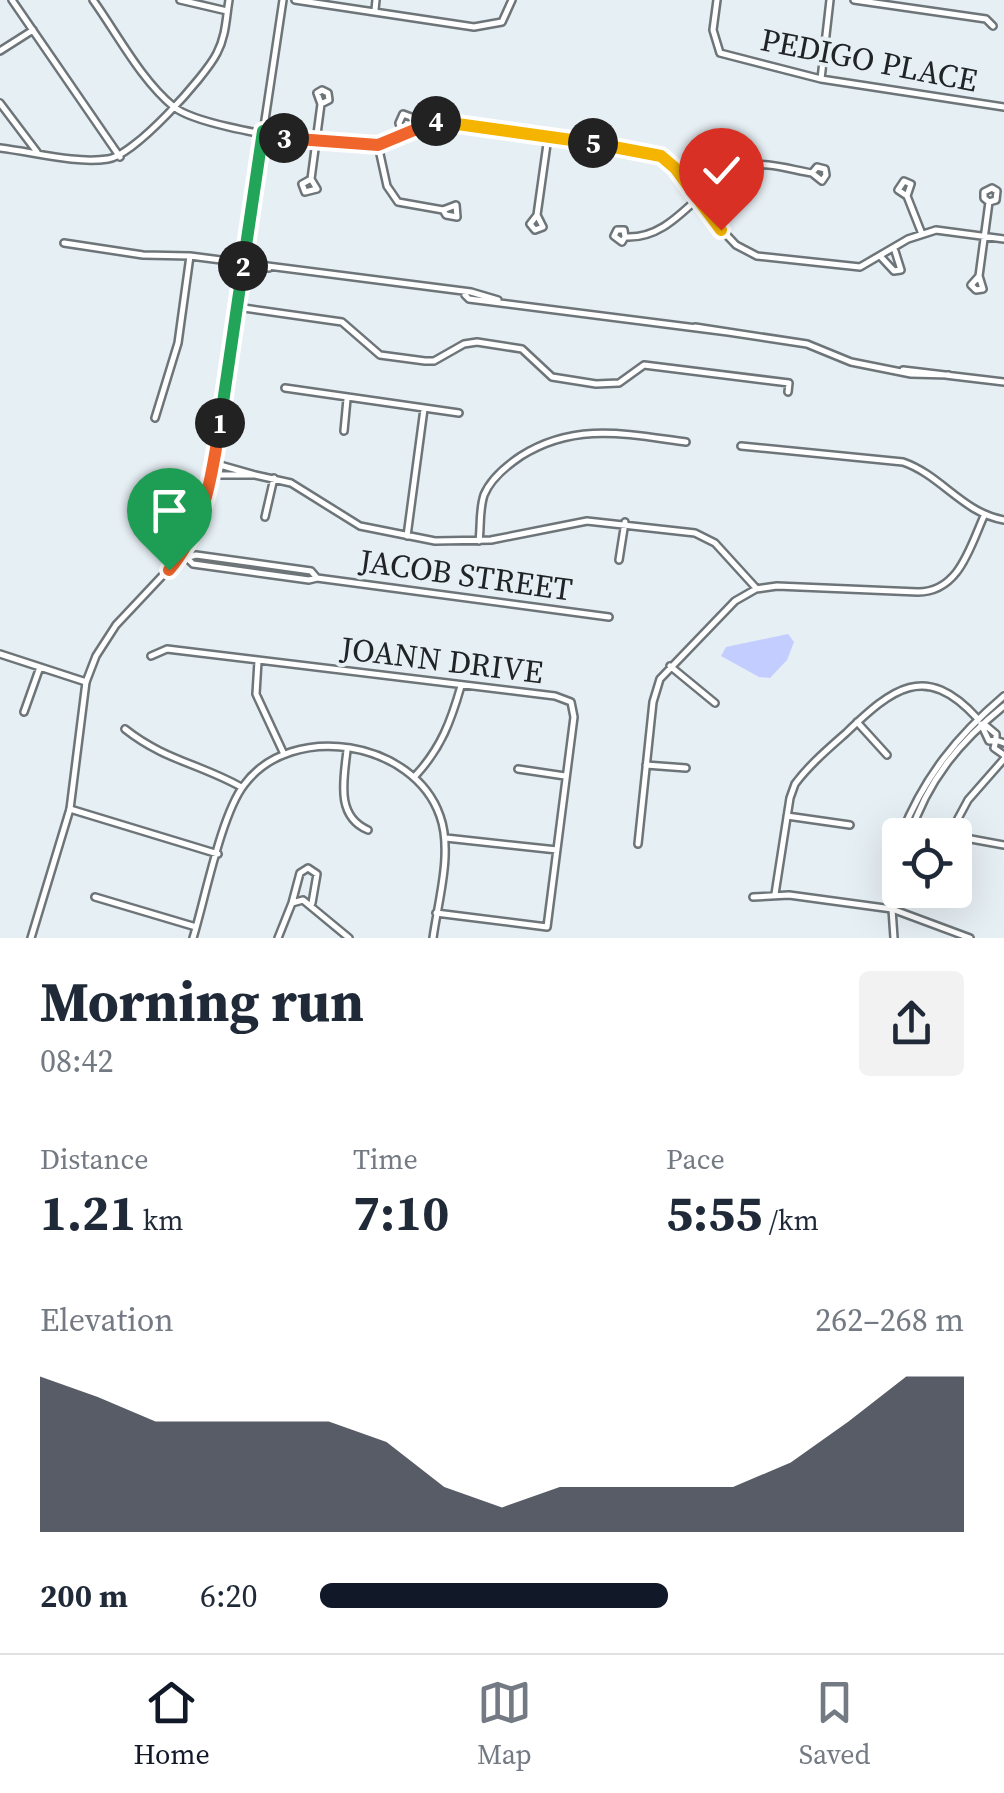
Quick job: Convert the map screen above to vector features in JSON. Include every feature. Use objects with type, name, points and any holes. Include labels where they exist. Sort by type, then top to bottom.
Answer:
[{"type":"street","points":[[12,0],[120,157]]},
{"type":"street","points":[[93,0],[173,106],[208,121],[303,141],[306,138],[378,145],[434,120],[661,156],[736,245],[757,256],[860,268],[936,230],[1004,239]]},
{"type":"street","points":[[180,0],[227,11]]},
{"type":"street","points":[[0,148],[99,160],[120,157],[156,127],[216,56],[225,32],[229,0]]},
{"type":"street","points":[[31,938],[70,810],[86,682],[96,656],[116,626],[184,558],[215,468],[283,0]]},
{"type":"street","points":[[295,0],[474,28],[502,22],[512,0]]},
{"type":"street","points":[[374,10],[376,0]]},
{"type":"street","name":"PEDIGO PLACE","points":[[718,0],[713,30],[720,53],[821,79],[1004,107]]},
{"type":"street","points":[[821,79],[830,0]]},
{"type":"street","points":[[854,0],[986,19],[993,26]]},
{"type":"street","points":[[0,51],[33,30]]},
{"type":"street","points":[[0,103],[38,152]]},
{"type":"street","points":[[311,179],[321,104]]},
{"type":"street","points":[[402,134],[399,123],[403,114],[411,116],[416,128]]},
{"type":"street","points":[[537,215],[548,137]]},
{"type":"street","points":[[378,145],[387,186],[398,202],[444,210]]},
{"type":"street","points":[[626,237],[648,236],[739,168],[766,166],[812,173]]},
{"type":"street","points":[[907,196],[922,234]]},
{"type":"street","points":[[978,276],[990,202]]},
{"type":"street","points":[[64,243],[143,255],[190,256],[465,295],[470,299],[728,332],[806,344],[852,362],[1004,382]]},
{"type":"street","points":[[881,257],[894,271],[901,270],[894,250]]},
{"type":"street","points":[[155,418],[178,343],[190,256]]},
{"type":"street","points":[[237,308],[342,322],[380,354],[434,361],[464,344],[477,342],[522,349],[556,378],[612,384],[644,365],[788,382],[788,392]]},
{"type":"street","points":[[285,388],[459,413]]},
{"type":"street","points":[[344,431],[347,399]]},
{"type":"street","points":[[407,536],[424,409]]},
{"type":"street","points":[[479,541],[482,500],[488,487],[505,468],[542,444],[588,431],[686,442]]},
{"type":"street","points":[[741,446],[903,462],[925,472],[984,516],[1004,520]]},
{"type":"street","points":[[215,468],[220,475],[254,475],[291,483],[360,526],[407,536],[479,541],[571,523],[624,522],[706,536],[756,588]]},
{"type":"street","points":[[265,517],[274,478]]},
{"type":"street","points":[[638,844],[656,689],[670,666],[727,608],[756,588],[777,586],[928,592],[954,576],[984,516]]},
{"type":"street","points":[[619,560],[624,522]]},
{"type":"street","name":"JACOB STREET","points":[[184,558],[196,555],[311,570],[318,578],[609,617]]},
{"type":"street","name":"JOANN DRIVE","points":[[151,656],[167,649],[555,696],[570,702],[574,717],[547,927],[436,913]]},
{"type":"street","points":[[0,654],[86,682]]},
{"type":"street","points":[[258,660],[256,694],[283,752]]},
{"type":"street","points":[[670,666],[715,703]]},
{"type":"street","points":[[24,712],[40,667]]},
{"type":"street","points":[[416,776],[436,753],[462,685]]},
{"type":"street","points":[[775,894],[790,798],[803,774],[892,692],[918,686],[948,692],[979,721],[989,740],[1004,743]]},
{"type":"street","points":[[910,818],[932,773],[1004,696]]},
{"type":"street","points":[[915,818],[940,772],[979,721],[1004,706]]},
{"type":"street","points":[[857,722],[888,755]]},
{"type":"street","points":[[125,729],[168,758],[216,772],[242,787]]},
{"type":"street","points":[[958,818],[968,800],[1004,757],[994,748],[996,740]]},
{"type":"street","points":[[193,938],[242,787],[283,752],[310,748],[381,756],[416,776],[432,795],[446,838],[433,938]]},
{"type":"street","points":[[346,750],[345,805],[354,823],[368,830]]},
{"type":"street","points":[[646,765],[686,768]]},
{"type":"street","points":[[518,768],[565,776]]},
{"type":"street","points":[[70,810],[218,854]]},
{"type":"street","points":[[786,816],[850,825]]},
{"type":"street","points":[[446,838],[556,850]]},
{"type":"street","points":[[972,839],[1004,845]]},
{"type":"street","points":[[278,938],[300,873],[308,868],[318,874],[312,903]]},
{"type":"street","points":[[753,897],[775,894],[892,909],[970,938]]},
{"type":"street","points":[[95,897],[196,927]]},
{"type":"street","points":[[292,902],[312,903],[349,938]]},
{"type":"street","points":[[892,909],[894,938]]},
{"type":"water","points":[[788,634],[794,642],[787,660],[770,678],[759,677],[721,656],[726,647]]},
{"type":"route","points":[[169,570],[192,537],[210,487],[263,131],[303,141],[306,138],[378,145],[434,120],[613,145],[661,156],[675,168],[721,230]]}]
